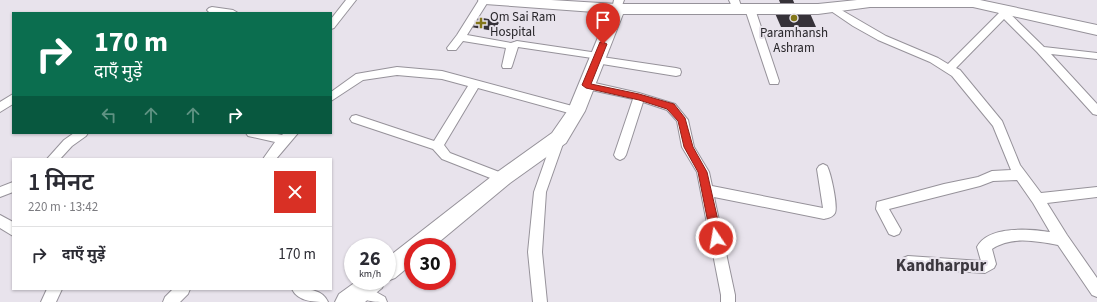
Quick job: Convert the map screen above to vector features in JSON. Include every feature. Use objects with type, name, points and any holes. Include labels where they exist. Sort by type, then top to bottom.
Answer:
[{"type":"main road","points":[[485,0],[618,5],[831,7],[870,2],[973,3],[1002,11],[1097,30]]},
{"type":"main road","points":[[428,238],[503,178],[559,138],[576,111],[618,5]]},
{"type":"main road","points":[[396,264],[404,257]]},
{"type":"street","points":[[332,25],[351,0]]},
{"type":"street","points":[[452,48],[462,37],[485,0]]},
{"type":"street","points":[[740,6],[774,81]]},
{"type":"street","points":[[831,7],[856,24],[882,38],[950,68],[956,73],[998,124],[1015,167],[1038,199],[1063,240],[1097,290]]},
{"type":"street","points":[[212,10],[225,12]]},
{"type":"street","points":[[950,68],[1002,11],[1041,50],[1097,111]]},
{"type":"street","points":[[462,37],[512,46],[521,44],[676,72]]},
{"type":"street","points":[[508,66],[512,46]]},
{"type":"street","points":[[1041,50],[1097,56]]},
{"type":"street","points":[[332,96],[360,77],[397,71],[442,75],[576,111]]},
{"type":"street","points":[[436,146],[475,84]]},
{"type":"street","points":[[586,85],[639,97],[670,107],[682,120],[688,147],[703,172],[728,295],[728,302]]},
{"type":"street","points":[[620,155],[639,97]]},
{"type":"street","points":[[0,108],[12,99]]},
{"type":"street","points":[[356,120],[436,146],[446,156],[503,178]]},
{"type":"street","points":[[54,158],[68,143],[81,134]]},
{"type":"street","points":[[264,134],[288,136]]},
{"type":"street","points":[[270,158],[288,136]]},
{"type":"street","points":[[540,302],[540,287],[534,252],[540,192],[559,138]]},
{"type":"street","points":[[706,190],[824,214],[828,211],[829,203],[823,169]]},
{"type":"street","points":[[894,230],[882,209],[882,206],[884,205],[980,181],[992,176],[1020,175]]},
{"type":"street","points":[[0,192],[12,187]]},
{"type":"street","points":[[1038,199],[1097,192]]},
{"type":"street","points":[[0,220],[12,229]]},
{"type":"street","points":[[908,262],[985,267],[989,264],[984,247],[1003,237],[1017,234],[1063,240]]},
{"type":"street","points":[[48,302],[54,290]]},
{"type":"street","points":[[170,302],[182,290]]},
{"type":"street","points":[[301,290],[321,302]]},
{"type":"building","points":[[779,0],[793,0],[795,5],[781,5]]},
{"type":"building","name":"Paramhansh Ashram","points":[[774,11],[809,11],[816,27],[781,27]]},
{"type":"building","points":[[477,17],[500,21],[494,31],[471,27]]},
{"type":"place","name":"Paramhansh Ashram","points":[[794,18]]},
{"type":"place","name":"Om Sai Ram Hospital","points":[[481,23]]},
{"type":"district","name":"Kandharpur","points":[[941,265]]},
{"type":"route","points":[[603,44],[586,85],[639,97],[670,107],[682,120],[688,147],[703,172],[716,238]]}]
